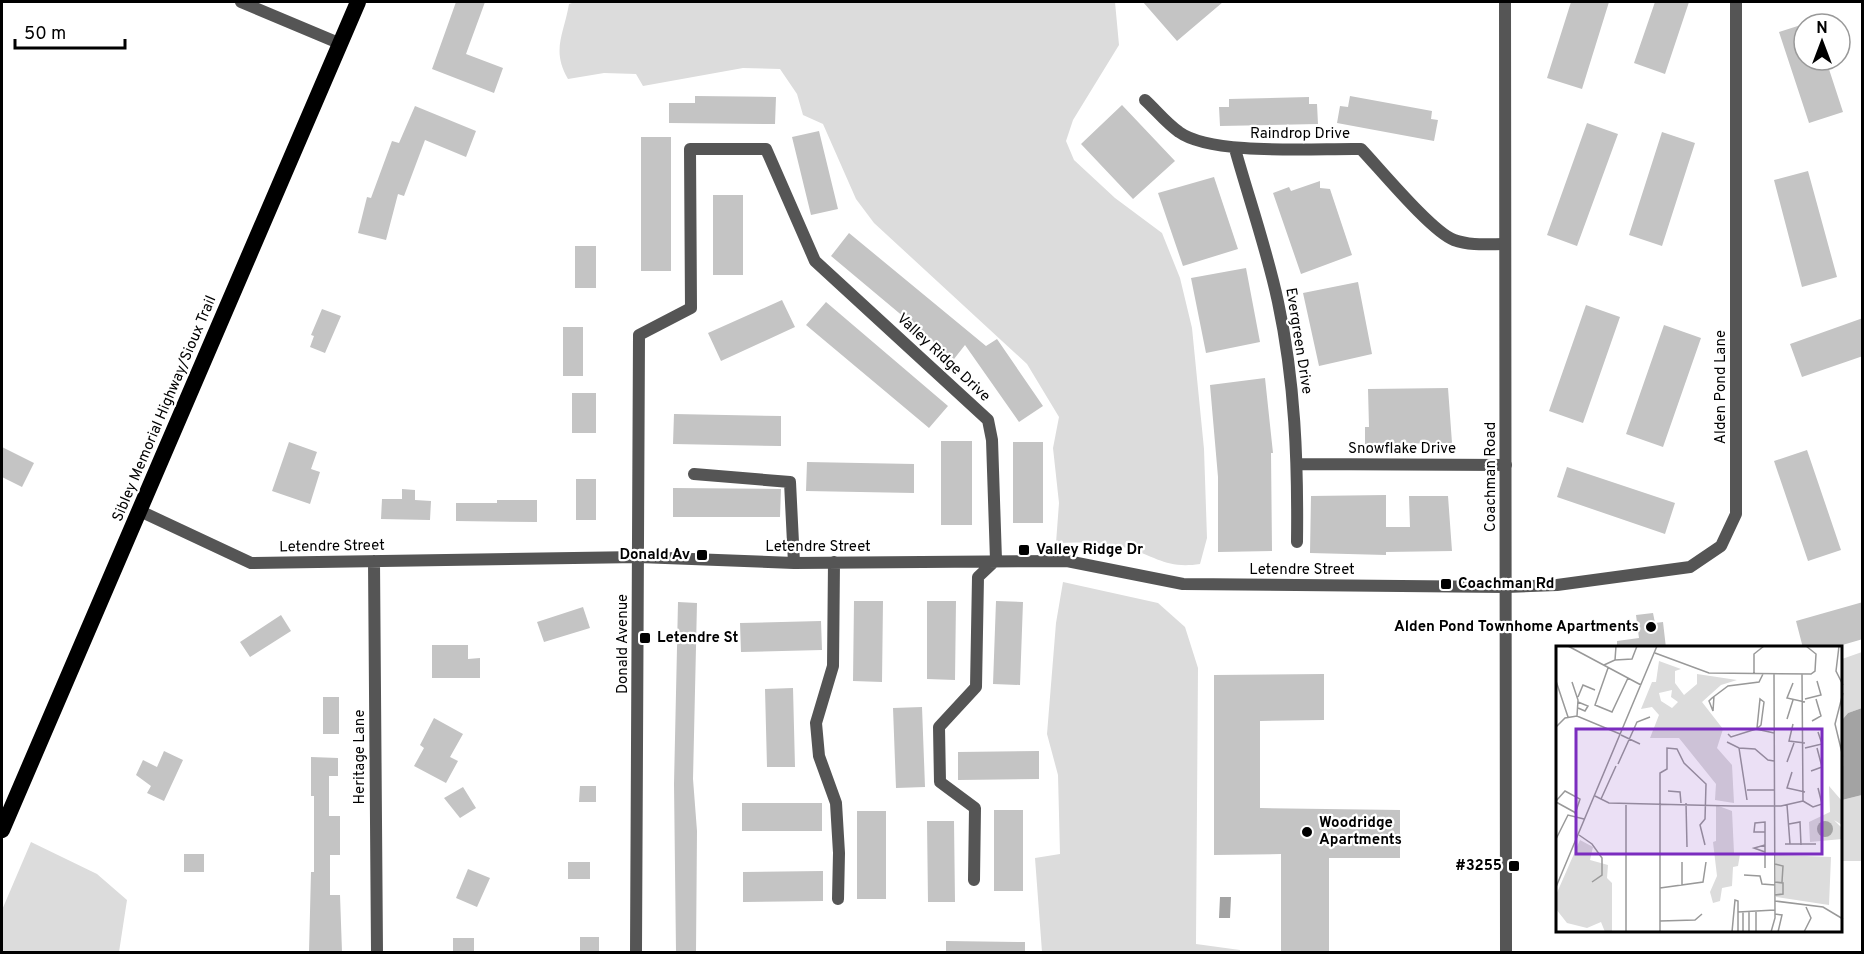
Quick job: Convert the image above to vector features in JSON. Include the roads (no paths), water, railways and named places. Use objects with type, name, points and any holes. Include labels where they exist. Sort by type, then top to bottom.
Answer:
[{"type":"highway","name":"Sibley Memorial Highway/Sioux Trail","points":[[2,830],[141,512],[358,2]]},
{"type":"street","points":[[241,2],[341,44]]},
{"type":"street","name":"Coachman Road","points":[[1505,2],[1506,952]]},
{"type":"street","name":"Alden Pond Lane","points":[[1506,587],[1557,585],[1690,567],[1721,546],[1737,514],[1736,2]]},
{"type":"street","name":"Raindrop Drive","points":[[1145,100],[1179,132],[1235,149],[1361,149],[1412,205],[1452,240],[1475,244],[1505,244]]},
{"type":"street","name":"Valley Ridge Drive","points":[[639,335],[692,308],[690,149],[766,149],[815,261],[988,420],[992,440],[996,560]]},
{"type":"street","name":"Evergreen Drive","points":[[1235,149],[1278,301],[1290,372],[1298,464],[1297,542]]},
{"type":"street","name":"Donald Avenue","points":[[636,952],[639,335]]},
{"type":"street","name":"Snowflake Drive","points":[[1298,464],[1506,465]]},
{"type":"street","points":[[694,474],[790,482],[794,563]]},
{"type":"street","name":"Letendre Street","points":[[141,512],[251,563],[639,557],[794,563],[1067,561],[1184,584],[1506,587]]},
{"type":"street","points":[[974,880],[975,808],[940,782],[939,727],[976,687],[978,577],[996,560]]},
{"type":"street","name":"Heritage Lane","points":[[374,561],[377,952]]},
{"type":"street","points":[[834,562],[833,666],[816,723],[819,756],[836,803],[839,853],[838,899]]},
{"type":"place","name":"Valley Ridge Dr","points":[[1024,550]]},
{"type":"place","name":"Donald Av","points":[[702,555]]},
{"type":"place","name":"Coachman Rd","points":[[1446,584]]},
{"type":"place","name":"Alden Pond Townhome Apartments","points":[[1651,627]]},
{"type":"place","name":"Letendre St","points":[[645,638]]},
{"type":"place","name":"Woodridge Apartments","points":[[1307,832]]},
{"type":"place","name":"#3255","points":[[1514,866]]}]
